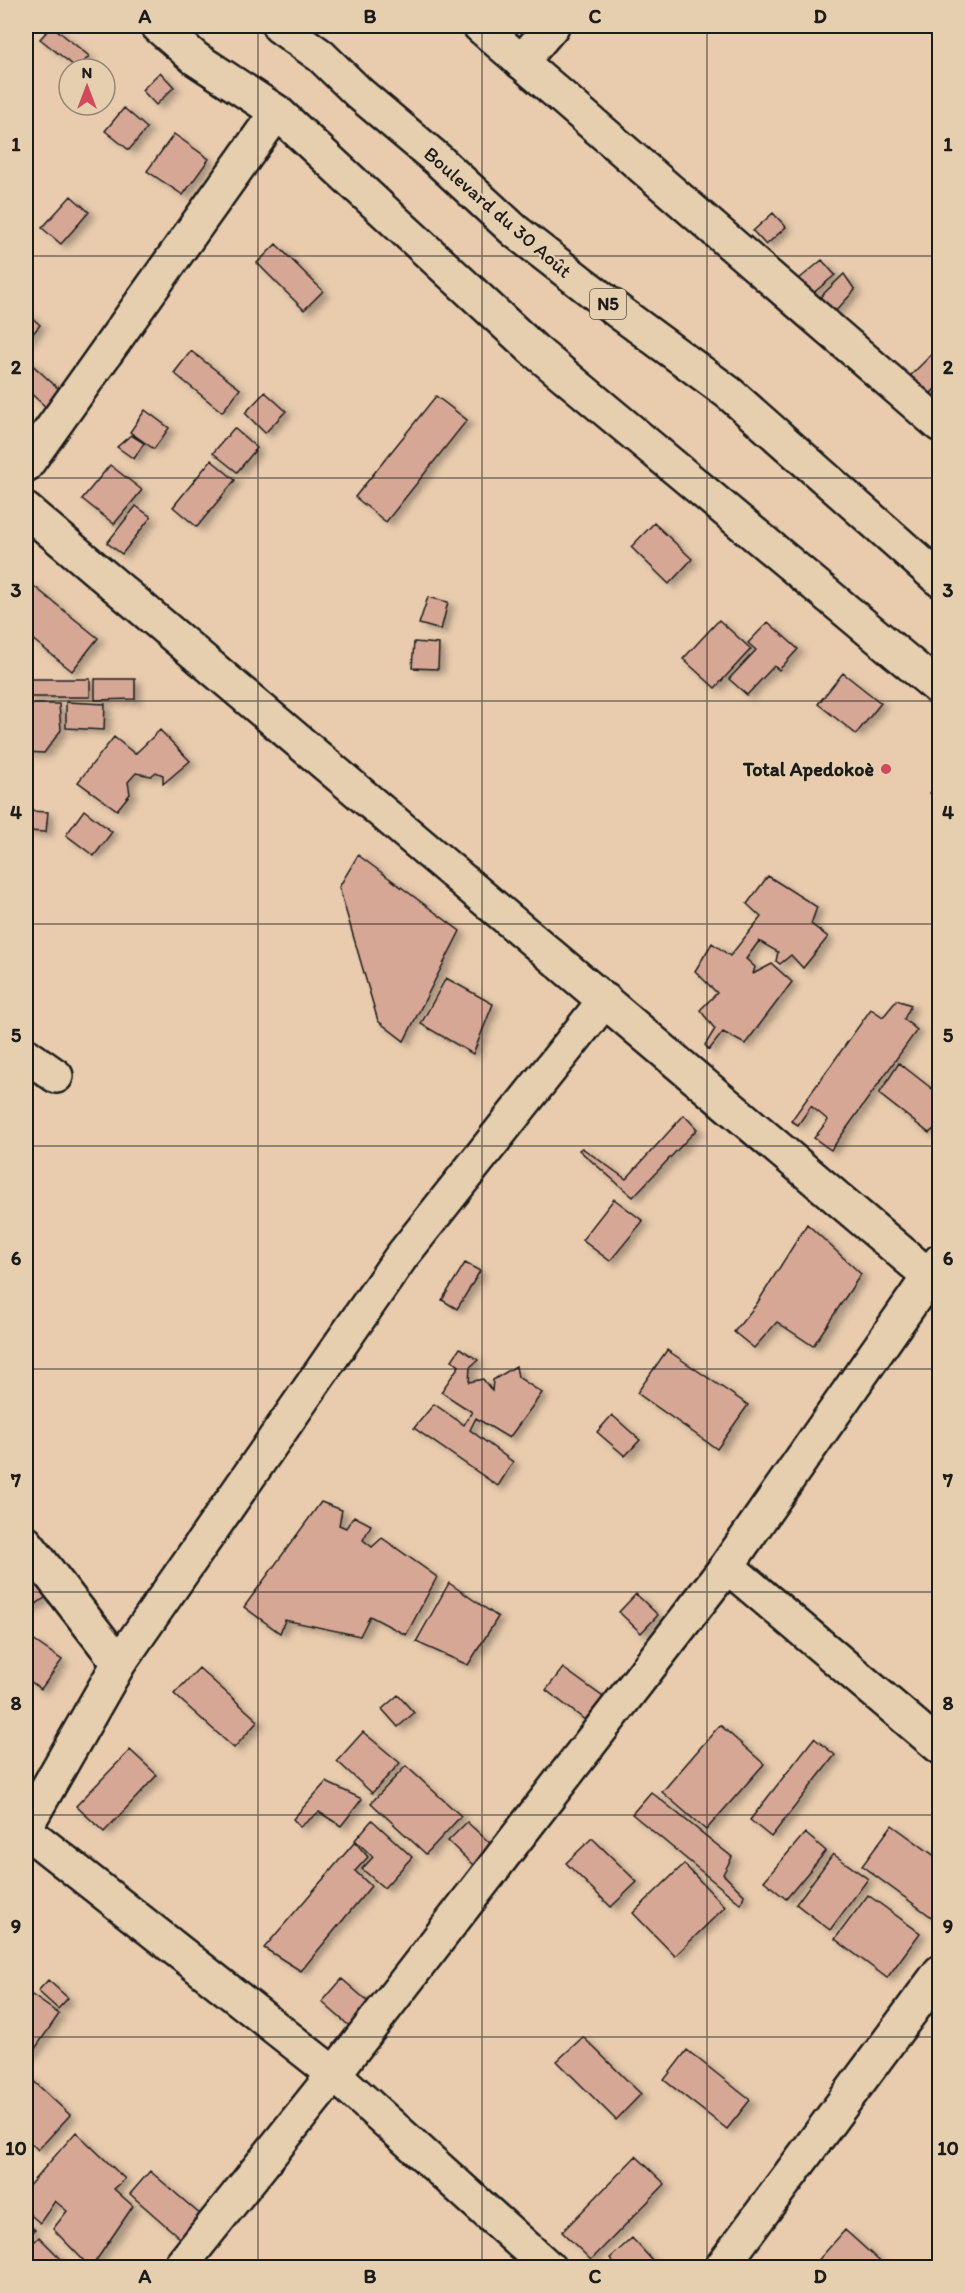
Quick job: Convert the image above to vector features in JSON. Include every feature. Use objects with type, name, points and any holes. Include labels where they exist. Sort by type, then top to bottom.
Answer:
[{"type":"main road","points":[[158,26],[196,59],[277,112],[534,350],[939,689]]},
{"type":"main road","name":"Boulevard du 30 Août","points":[[279,26],[321,56],[360,94],[437,159],[514,231],[729,393],[939,580]]},
{"type":"main road","points":[[480,26],[939,425]]},
{"type":"main road","points":[[521,62],[552,26]]},
{"type":"main road","points":[[26,465],[277,112]]},
{"type":"main road","points":[[26,510],[605,1000],[934,1268],[727,1566],[334,2074],[179,2268]]},
{"type":"main road","points":[[26,1826],[118,1663],[401,1257],[605,1000]]},
{"type":"main road","points":[[26,1055],[56,1076]]},
{"type":"main road","points":[[26,1543],[118,1663]]},
{"type":"main road","points":[[727,1566],[939,1747]]},
{"type":"main road","points":[[26,1831],[334,2074],[549,2268]]},
{"type":"main road","points":[[721,2268],[939,1972]]},
{"type":"building","points":[[52,26],[89,56],[63,57],[40,39]]},
{"type":"building","points":[[160,72],[174,87],[156,105],[142,90]]},
{"type":"building","points":[[124,108],[147,128],[129,150],[105,131]]},
{"type":"building","points":[[174,134],[209,159],[183,195],[147,171]]},
{"type":"building","points":[[71,196],[89,212],[61,244],[42,228]]},
{"type":"building","points":[[773,213],[786,227],[766,245],[753,231]]},
{"type":"building","points":[[276,244],[323,291],[304,310],[257,263]]},
{"type":"building","points":[[822,260],[835,275],[812,294],[799,279]]},
{"type":"building","points":[[844,274],[855,290],[830,317],[813,304]]},
{"type":"building","points":[[26,312],[40,325],[26,342]]},
{"type":"building","points":[[191,351],[240,389],[222,412],[174,373]]},
{"type":"building","points":[[933,353],[940,360],[940,384],[927,397],[908,378]]},
{"type":"building","points":[[26,359],[63,393],[48,409],[26,389]]},
{"type":"building","points":[[265,392],[286,411],[265,433],[245,413]]},
{"type":"building","points":[[436,396],[467,420],[386,522],[355,497]]},
{"type":"building","points":[[145,410],[169,428],[154,449],[130,432]]},
{"type":"building","points":[[234,428],[257,448],[237,472],[213,453]]},
{"type":"building","points":[[131,435],[144,443],[134,459],[117,447]]},
{"type":"building","points":[[211,460],[235,480],[197,527],[173,507]]},
{"type":"building","points":[[110,465],[142,490],[114,524],[82,499]]},
{"type":"building","points":[[136,506],[151,517],[122,554],[107,543]]},
{"type":"building","points":[[654,523],[692,559],[669,584],[631,547]]},
{"type":"building","points":[[30,583],[98,638],[72,671],[26,634],[26,588]]},
{"type":"building","points":[[428,597],[448,602],[441,630],[419,624]]},
{"type":"building","points":[[719,620],[751,649],[715,688],[683,659]]},
{"type":"building","points":[[768,622],[798,649],[779,670],[774,666],[747,695],[729,679],[756,650],[748,643]]},
{"type":"building","points":[[414,642],[439,644],[438,669],[412,668]]},
{"type":"building","points":[[843,673],[881,703],[856,734],[818,704]]},
{"type":"building","points":[[26,679],[90,679],[90,697],[26,697]]},
{"type":"building","points":[[95,679],[135,679],[135,699],[95,700]]},
{"type":"building","points":[[66,702],[105,704],[104,730],[66,728]]},
{"type":"building","points":[[26,704],[59,704],[61,730],[44,753],[26,752]]},
{"type":"building","points":[[160,730],[190,761],[163,784],[163,775],[156,772],[151,776],[136,773],[128,782],[130,794],[117,810],[78,782],[114,737],[135,754]]},
{"type":"building","points":[[940,784],[940,802],[930,793]]},
{"type":"building","points":[[84,810],[112,832],[94,856],[66,835]]},
{"type":"building","points":[[26,811],[48,812],[46,832],[26,831]]},
{"type":"building","points":[[358,855],[460,931],[404,1041],[378,1021],[339,887]]},
{"type":"building","points":[[768,876],[817,907],[811,924],[828,937],[803,968],[791,955],[780,964],[776,961],[778,952],[759,941],[746,959],[755,967],[753,974],[772,964],[792,982],[745,1044],[723,1032],[709,1050],[705,1045],[715,1029],[700,1010],[717,993],[695,971],[712,943],[730,956],[761,917],[747,904]]},
{"type":"building","points":[[446,978],[493,1004],[473,1054],[421,1024]]},
{"type":"building","points":[[897,1000],[911,1005],[904,1019],[917,1030],[831,1150],[814,1138],[828,1120],[811,1106],[798,1125],[791,1121],[871,1009],[883,1017]]},
{"type":"building","points":[[899,1063],[940,1095],[940,1124],[929,1133],[879,1094]]},
{"type":"building","points":[[684,1115],[697,1129],[633,1197],[579,1150],[582,1148],[626,1179]]},
{"type":"building","points":[[614,1199],[643,1221],[610,1261],[582,1240]]},
{"type":"building","points":[[807,1224],[861,1274],[813,1346],[777,1322],[754,1348],[734,1332],[756,1305]]},
{"type":"building","points":[[465,1263],[480,1271],[457,1309],[442,1300]]},
{"type":"building","points":[[460,1348],[478,1360],[470,1367],[469,1382],[483,1379],[492,1391],[493,1380],[516,1366],[518,1377],[542,1393],[509,1438],[476,1418],[470,1430],[513,1462],[498,1486],[414,1428],[434,1404],[464,1425],[472,1412],[441,1392],[459,1366],[452,1360]]},
{"type":"building","points":[[667,1350],[748,1405],[717,1449],[637,1393]]},
{"type":"building","points":[[612,1415],[640,1440],[625,1456],[597,1432]]},
{"type":"building","points":[[321,1502],[342,1510],[339,1525],[346,1528],[354,1516],[371,1525],[363,1540],[372,1547],[382,1538],[437,1577],[406,1635],[370,1616],[360,1636],[285,1620],[280,1633],[244,1607]]},
{"type":"building","points":[[28,1571],[46,1597],[26,1611],[26,1573]]},
{"type":"building","points":[[449,1583],[498,1617],[468,1665],[416,1642]]},
{"type":"building","points":[[636,1594],[658,1615],[641,1633],[619,1612]]},
{"type":"building","points":[[33,1640],[62,1660],[41,1689],[26,1678],[26,1651]]},
{"type":"building","points":[[199,1668],[258,1721],[234,1748],[174,1694]]},
{"type":"building","points":[[563,1668],[603,1697],[585,1720],[546,1690]]},
{"type":"building","points":[[398,1695],[414,1713],[398,1727],[382,1709]]},
{"type":"building","points":[[720,1725],[764,1764],[706,1830],[662,1792]]},
{"type":"building","points":[[363,1732],[400,1763],[372,1793],[337,1761]]},
{"type":"building","points":[[814,1738],[835,1755],[771,1837],[750,1820]]},
{"type":"building","points":[[130,1750],[157,1775],[104,1832],[76,1806]]},
{"type":"building","points":[[406,1766],[461,1816],[426,1854],[371,1803]]},
{"type":"building","points":[[326,1782],[362,1799],[341,1826],[319,1812],[300,1827],[293,1819]]},
{"type":"building","points":[[651,1792],[732,1857],[723,1874],[744,1895],[741,1904],[632,1814]]},
{"type":"building","points":[[372,1820],[412,1857],[384,1888],[362,1869],[373,1857],[355,1840]]},
{"type":"building","points":[[467,1822],[492,1845],[473,1865],[448,1841]]},
{"type":"building","points":[[892,1825],[940,1860],[940,1917],[937,1921],[862,1866]]},
{"type":"building","points":[[805,1833],[826,1851],[786,1899],[764,1881]]},
{"type":"building","points":[[592,1838],[637,1882],[611,1907],[566,1863]]},
{"type":"building","points":[[355,1842],[368,1857],[355,1871],[371,1886],[301,1971],[264,1948]]},
{"type":"building","points":[[833,1854],[868,1879],[830,1930],[796,1904]]},
{"type":"building","points":[[684,1864],[725,1907],[675,1956],[633,1913]]},
{"type":"building","points":[[868,1895],[920,1933],[887,1978],[835,1939]]},
{"type":"building","points":[[342,1979],[374,2007],[354,2030],[322,2002]]},
{"type":"building","points":[[48,1980],[68,1998],[58,2009],[38,1991]]},
{"type":"building","points":[[29,1993],[59,2014],[30,2056],[26,2053],[26,1998]]},
{"type":"building","points":[[583,2037],[641,2094],[616,2120],[557,2061]]},
{"type":"building","points":[[687,2050],[750,2100],[727,2129],[664,2080]]},
{"type":"building","points":[[26,2074],[70,2115],[38,2150],[26,2138]]},
{"type":"building","points":[[76,2132],[125,2179],[114,2189],[133,2206],[91,2268],[53,2229],[67,2211],[55,2201],[40,2223],[26,2211],[26,2189]]},
{"type":"building","points":[[636,2156],[665,2184],[591,2260],[562,2232]]},
{"type":"building","points":[[150,2171],[210,2223],[189,2246],[130,2194]]},
{"type":"building","points":[[26,2221],[35,2230],[26,2239]]},
{"type":"building","points":[[845,2230],[887,2268],[817,2268],[814,2265]]},
{"type":"building","points":[[39,2237],[70,2268],[26,2268],[26,2250]]},
{"type":"building","points":[[632,2238],[653,2261],[646,2268],[618,2268],[610,2258]]},
{"type":"place","name":"Total Apedokoè","points":[[886,769]]}]
